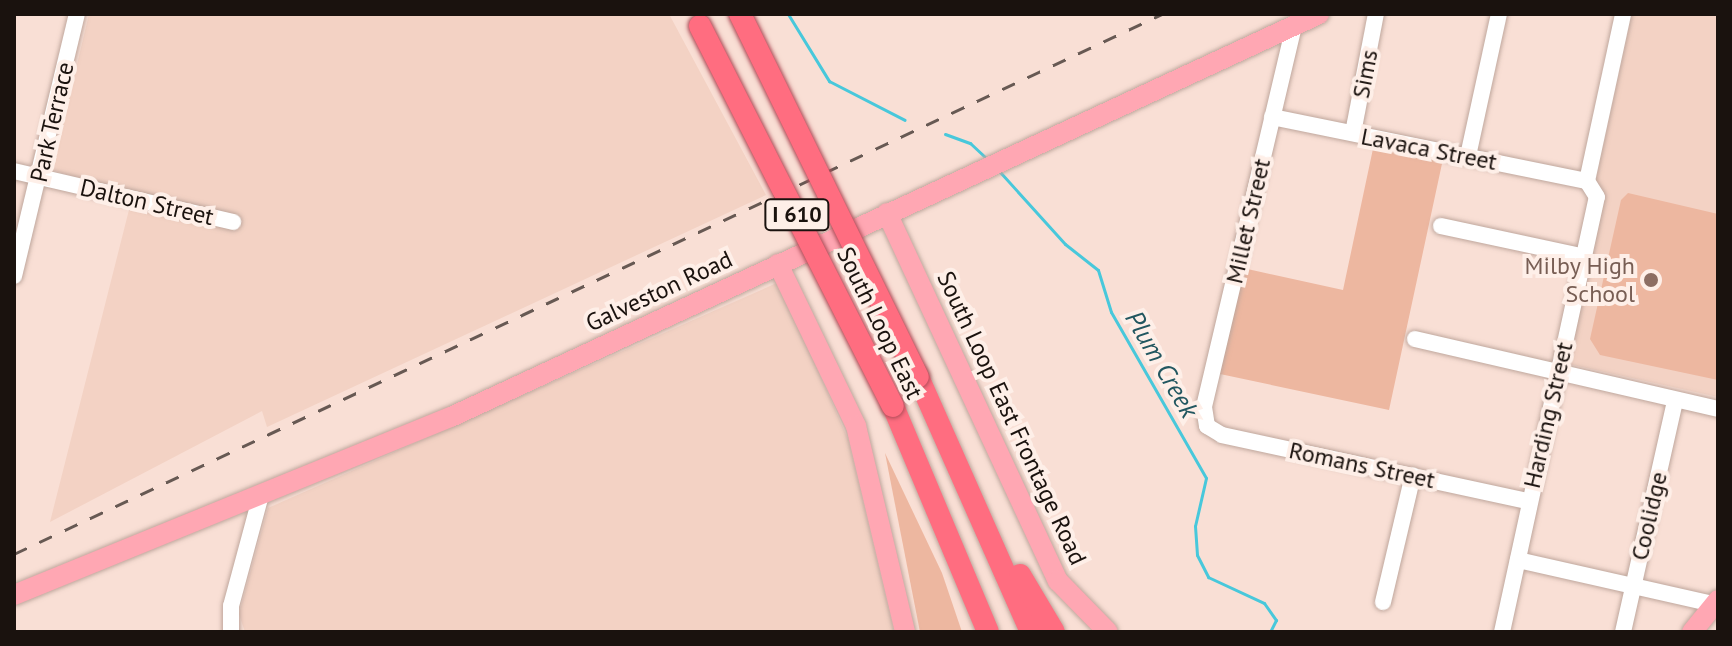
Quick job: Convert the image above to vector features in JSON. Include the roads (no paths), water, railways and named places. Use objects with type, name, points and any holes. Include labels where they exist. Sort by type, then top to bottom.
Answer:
[{"type":"highway","name":"South Loop East","points":[[740,14],[980,510]]},
{"type":"highway","name":"South Loop East","points":[[696,18],[893,406],[949,529],[988,632]]},
{"type":"highway","name":"I 610","points":[[980,510],[1031,632]]},
{"type":"highway","points":[[980,510],[1054,632]]},
{"type":"main road","name":"Galveston Road","points":[[14,595],[451,417],[1319,14]]},
{"type":"main road","name":"South Loop East Frontage Road","points":[[887,213],[1058,581],[1108,632]]},
{"type":"main road","points":[[778,264],[856,426],[905,632]]},
{"type":"main road","points":[[1692,632],[1716,602]]},
{"type":"street","name":"Park Terrace","points":[[14,276],[77,14]]},
{"type":"street","name":"Sims","points":[[1353,133],[1376,14]]},
{"type":"street","points":[[1468,156],[1499,14]]},
{"type":"street","name":"Harding Street","points":[[1502,632],[1528,501],[1597,197],[1587,181],[1623,14]]},
{"type":"street","name":"Millet Street","points":[[1205,417],[1294,26]]},
{"type":"street","name":"Lavaca Street","points":[[1272,117],[1587,181]]},
{"type":"street","name":"Dalton Street","points":[[14,171],[233,222]]},
{"type":"street","points":[[1441,226],[1585,257]]},
{"type":"street","points":[[1415,339],[1718,409]]},
{"type":"street","name":"Coolidge","points":[[1623,632],[1675,401]]},
{"type":"street","name":"Romans Street","points":[[1205,417],[1207,426],[1222,435],[1528,501]]},
{"type":"street","points":[[1383,602],[1413,475]]},
{"type":"street","points":[[231,632],[231,606],[261,495]]},
{"type":"street","points":[[1518,560],[1716,602]]},
{"type":"waterway","name":"Plum Creek","points":[[788,14],[829,81],[905,120]]},
{"type":"waterway","name":"Plum Creek","points":[[945,134],[970,143],[986,158]]},
{"type":"waterway","name":"Plum Creek","points":[[1000,172],[1065,244],[1098,270],[1111,312],[1206,478],[1195,526],[1197,555],[1208,577],[1264,603],[1276,620],[1270,632]]},
{"type":"railway","points":[[14,554],[1162,14]]},
{"type":"place","name":"Milby High School","points":[[1651,280]]}]
